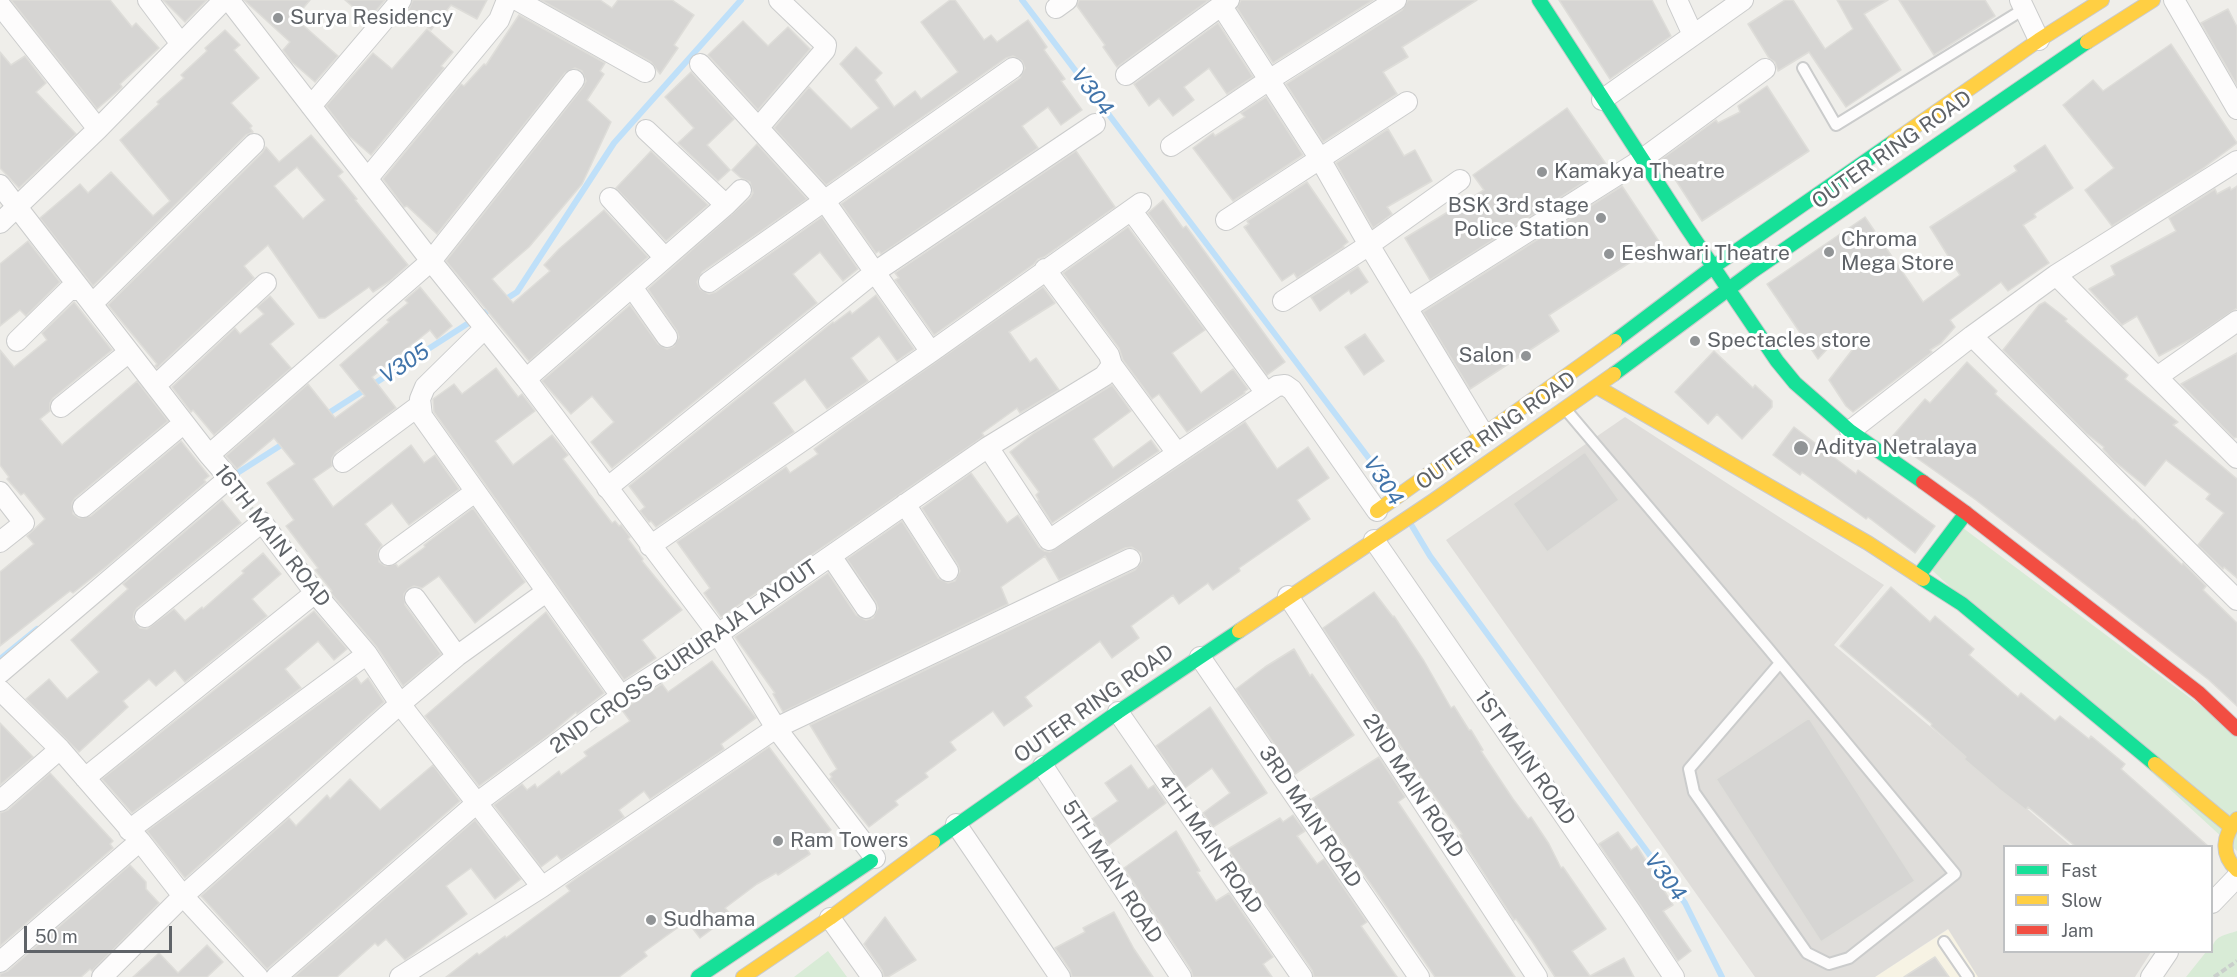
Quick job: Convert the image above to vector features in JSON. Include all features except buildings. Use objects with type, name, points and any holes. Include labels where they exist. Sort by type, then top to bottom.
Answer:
[{"type":"main road","points":[[1539,0],[1641,160],[1777,361],[1795,383],[1850,431],[1966,513],[2199,693],[2237,729]]},
{"type":"main road","name":"OUTER RING ROAD","points":[[743,977],[830,918],[956,824],[1118,712],[1432,501],[1558,398],[1604,350],[1713,267],[2039,40],[2103,0]]},
{"type":"main road","name":"OUTER RING ROAD","points":[[1376,512],[1484,435],[1558,398],[1597,387],[1728,289],[2056,62],[2153,0]]},
{"type":"main road","points":[[1597,387],[1868,543],[1962,604],[2234,823],[2225,836],[2224,847],[2226,857],[2237,870]]},
{"type":"main road","points":[[1919,575],[1966,513]]},
{"type":"main road","points":[[698,977],[880,855]]},
{"type":"street","points":[[148,0],[181,44]]},
{"type":"street","points":[[0,223],[98,129],[224,0]]},
{"type":"street","points":[[229,0],[526,379],[718,634],[776,728],[880,855]]},
{"type":"street","points":[[311,106],[401,0]]},
{"type":"street","points":[[368,178],[499,20],[507,0]]},
{"type":"street","points":[[517,0],[645,72]]},
{"type":"street","points":[[759,127],[825,50],[826,45],[779,0]]},
{"type":"street","points":[[1171,146],[1269,80],[1396,0]]},
{"type":"street","points":[[1677,0],[1694,35]]},
{"type":"street","points":[[1602,100],[1743,0]]},
{"type":"street","points":[[2174,0],[2237,109]]},
{"type":"street","points":[[1126,75],[1225,3],[1269,80],[1320,159],[1369,245],[1484,435]]},
{"type":"street","points":[[2022,4],[2039,40]]},
{"type":"street","points":[[0,5],[98,129]]},
{"type":"street","points":[[700,64],[824,200],[931,352]]},
{"type":"street","points":[[710,282],[1013,68]]},
{"type":"street","points":[[1407,308],[1641,160],[1765,69]]},
{"type":"street","points":[[209,455],[432,261],[574,80]]},
{"type":"street","points":[[1226,220],[1407,102]]},
{"type":"street","points":[[607,488],[875,272],[1095,124]]},
{"type":"street","points":[[646,130],[726,205]]},
{"type":"street","points":[[16,341],[69,290],[86,297],[254,144]]},
{"type":"street","points":[[1850,431],[1972,336],[2056,275],[2237,161]]},
{"type":"street","points":[[1283,301],[1369,245],[1460,180]]},
{"type":"street","name":"16TH MAIN ROAD","points":[[0,185],[229,478]]},
{"type":"street","points":[[526,379],[741,190]]},
{"type":"street","points":[[610,198],[665,258]]},
{"type":"street","points":[[650,546],[931,352],[1136,206],[1266,393]]},
{"type":"street","points":[[1045,269],[1109,355],[1112,365],[1177,453]]},
{"type":"street","points":[[2056,275],[2235,452]]},
{"type":"street","points":[[156,385],[266,283]]},
{"type":"street","points":[[632,287],[667,337]]},
{"type":"street","points":[[480,321],[425,387],[420,399],[422,416],[621,696]]},
{"type":"street","points":[[2157,377],[2237,321]]},
{"type":"street","points":[[1972,336],[2237,600]]},
{"type":"street","points":[[61,407],[129,352]]},
{"type":"street","name":"2ND CROSS GURURAJA LAYOUT","points":[[276,977],[478,802],[621,696],[718,634],[987,447],[1104,376],[1112,365]]},
{"type":"street","points":[[987,447],[1049,540],[1266,393],[1277,386],[1285,385],[1292,390],[1376,512]]},
{"type":"street","points":[[343,462],[420,405]]},
{"type":"street","points":[[83,507],[184,423]]},
{"type":"street","points":[[0,673],[229,478]]},
{"type":"street","points":[[0,492],[24,523],[0,542]]},
{"type":"street","points":[[388,555],[475,492]]},
{"type":"street","points":[[905,504],[948,571]]},
{"type":"street","points":[[145,617],[262,522]]},
{"type":"street","name":"16TH MAIN ROAD","points":[[262,522],[315,593],[367,654],[400,704],[542,887]]},
{"type":"street","name":"1ST MAIN ROAD","points":[[1374,540],[1674,977]]},
{"type":"street","points":[[831,556],[866,608]]},
{"type":"street","points":[[400,977],[542,887],[776,728],[1130,558]]},
{"type":"street","points":[[102,977],[183,896],[400,704],[457,656],[546,592]]},
{"type":"street","points":[[85,778],[315,593]]},
{"type":"street","name":"2ND MAIN ROAD","points":[[1288,596],[1537,977]]},
{"type":"street","points":[[416,598],[457,656]]},
{"type":"street","points":[[0,962],[134,835],[367,654]]},
{"type":"street","name":"3RD MAIN ROAD","points":[[1200,657],[1419,977]]},
{"type":"street","points":[[0,690],[60,749],[183,896],[258,977]]},
{"type":"street","name":"4TH MAIN ROAD","points":[[1118,712],[1302,977]]},
{"type":"street","points":[[0,801],[60,749]]},
{"type":"street","name":"5TH MAIN ROAD","points":[[1043,766],[1181,977]]},
{"type":"street","points":[[956,824],[1060,977]]},
{"type":"street","points":[[2213,901],[2237,877]]},
{"type":"street","points":[[830,918],[872,977]]},
{"type":"street","points":[[2151,977],[2167,953]]},
{"type":"lane","points":[[1803,69],[1836,125],[2022,4]]},
{"type":"lane","points":[[1558,398],[1780,663],[1955,874],[1849,958],[1830,964],[1807,953],[1694,792],[1689,769],[1780,663]]},
{"type":"lane","points":[[1944,942],[1968,977]]},
{"type":"path","name":"16TH MAIN ROAD","points":[[229,478],[262,522]]},
{"type":"path","points":[[2214,977],[2237,961]]},
{"type":"shaded area","points":[[1625,417],[1884,585],[1834,645],[2070,845],[2003,845],[2003,953],[2150,953],[2135,977],[1978,977],[1948,929],[1875,977],[1755,977],[1446,540]]},
{"type":"shaded area","points":[[1949,929],[1978,977],[1875,977]]},
{"type":"green space","points":[[1951,519],[2237,733],[2237,851],[1921,560]]},
{"type":"green space","points":[[2237,931],[2237,977],[2186,977],[2205,953],[2213,953],[2214,943],[2224,935]]},
{"type":"green space","points":[[828,951],[847,977],[794,977]]},
{"type":"waterway","name":"V305","points":[[503,301],[517,292],[614,143],[741,0]]},
{"type":"waterway","name":"V304","points":[[1022,0],[1374,465],[1389,489]]},
{"type":"waterway","name":"V305","points":[[324,416],[492,308]]},
{"type":"waterway","name":"V305","points":[[231,477],[286,442]]},
{"type":"waterway","name":"V304","points":[[1412,526],[1430,556],[1685,903],[1722,977]]},
{"type":"waterway","name":"V305","points":[[0,659],[37,629]]},
{"type":"traffic: fast","points":[[1539,0],[1687,228],[1777,361],[1795,383],[1850,431],[1923,482]]},
{"type":"traffic: fast","points":[[1614,374],[1753,271],[2087,42]]},
{"type":"traffic: fast","points":[[1615,341],[1713,267],[1893,142]]},
{"type":"traffic: fast","points":[[1919,575],[1966,513]]},
{"type":"traffic: fast","points":[[1923,579],[1962,604],[2155,764]]},
{"type":"traffic: fast","points":[[933,842],[1118,712],[1239,631]]},
{"type":"traffic: fast","points":[[698,977],[871,861]]},
{"type":"traffic: slow","points":[[1893,142],[2039,40],[2102,0]]},
{"type":"traffic: slow","points":[[2087,42],[2153,0]]},
{"type":"traffic: slow","points":[[1377,511],[1615,341]]},
{"type":"traffic: slow","points":[[1239,631],[1433,501],[1614,374]]},
{"type":"traffic: slow","points":[[1597,387],[1868,543],[1923,579]]},
{"type":"traffic: slow","points":[[2155,764],[2230,826]]},
{"type":"traffic: slow","points":[[2237,819],[2232,825],[2225,845],[2228,858],[2237,870]]},
{"type":"traffic: slow","points":[[743,977],[830,918],[933,842]]},
{"type":"traffic: jam","points":[[1923,482],[2199,693],[2237,729]]},
{"type":"place","name":"Surya Residency","points":[[278,18]]},
{"type":"place","name":"Kamakya Theatre","points":[[1542,172]]},
{"type":"place","name":"BSK 3rd stage Police Station","points":[[1601,218]]},
{"type":"place","name":"Chroma Mega Store","points":[[1829,252]]},
{"type":"place","name":"Eeshwari Theatre","points":[[1609,254]]},
{"type":"place","name":"Spectacles store","points":[[1695,341]]},
{"type":"place","name":"Salon","points":[[1526,356]]},
{"type":"place","name":"Aditya Netralaya","points":[[1801,448]]},
{"type":"place","name":"Ram Towers","points":[[778,841]]},
{"type":"place","name":"Sudhama","points":[[651,920]]}]
